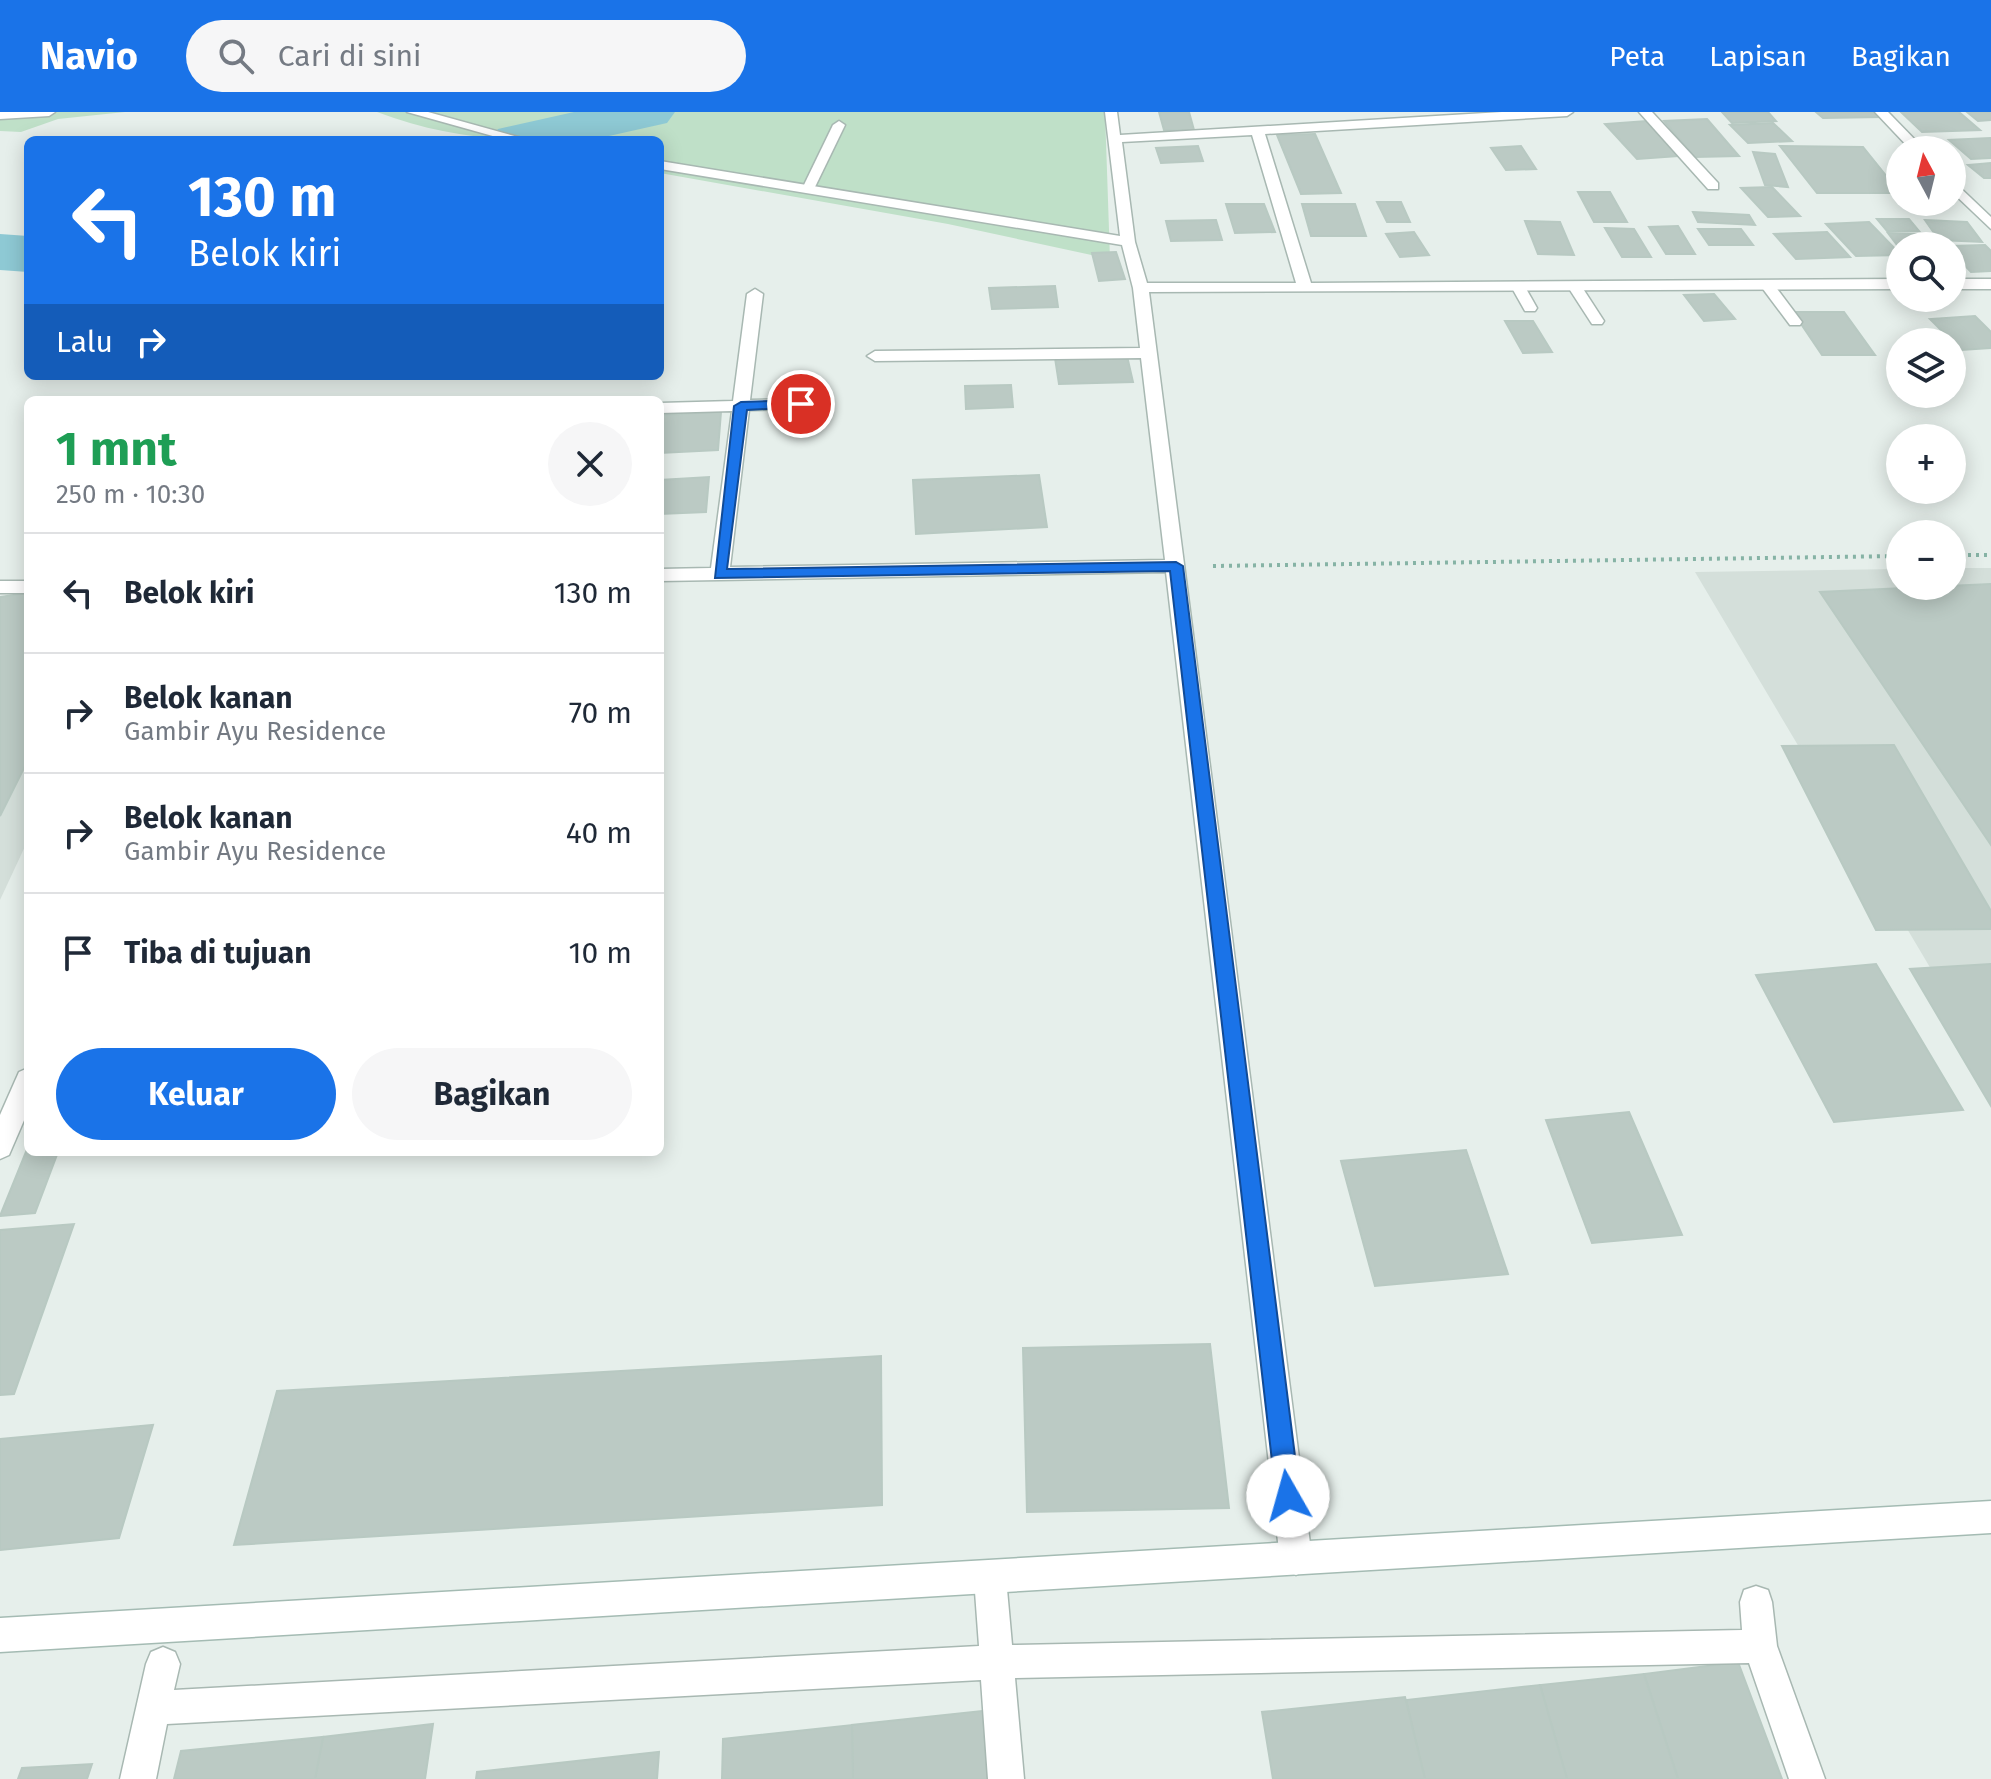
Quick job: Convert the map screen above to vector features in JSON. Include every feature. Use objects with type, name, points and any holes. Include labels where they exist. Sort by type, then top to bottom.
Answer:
[{"type":"street","points":[[0,115],[49,112]]},
{"type":"street","points":[[413,112],[500,136]]},
{"type":"street","points":[[1111,112],[1112,139],[1128,242],[1141,288],[1296,1559]]},
{"type":"street","points":[[1112,139],[1567,112]]},
{"type":"street","points":[[1645,112],[1713,186]]},
{"type":"street","points":[[1881,112],[1904,136]]},
{"type":"street","points":[[1257,130],[1305,288]]},
{"type":"street","points":[[664,166],[1128,242]]},
{"type":"street","points":[[1966,199],[1991,225]]},
{"type":"street","points":[[1141,288],[1886,284]]},
{"type":"street","points":[[1966,284],[1991,284]]},
{"type":"street","points":[[720,574],[755,294]]},
{"type":"street","points":[[875,356],[1147,353]]},
{"type":"street","points":[[664,408],[801,404]]},
{"type":"street","points":[[664,575],[1176,566]]},
{"type":"street","points":[[0,587],[24,587]]},
{"type":"street","points":[[0,1146],[24,1089]]},
{"type":"street","points":[[0,1635],[1991,1517]]},
{"type":"street","points":[[990,1578],[1006,1779]]},
{"type":"street","points":[[1756,1602],[1760,1646],[1807,1779]]},
{"type":"street","points":[[154,1708],[996,1662],[1760,1646]]},
{"type":"street","points":[[138,1779],[163,1664]]},
{"type":"lane","points":[[808,189],[839,125]]},
{"type":"lane","points":[[1767,285],[1795,322]]},
{"type":"lane","points":[[1575,287],[1597,321]]},
{"type":"lane","points":[[1519,288],[1530,308]]},
{"type":"path","points":[[1966,555],[1991,555]]},
{"type":"path","points":[[1176,566],[1886,556]]},
{"type":"shaded area","points":[[1966,568],[1991,568],[1991,1070],[1695,572],[1886,569],[1886,600],[1966,600]]},
{"type":"shaded area","points":[[24,598],[24,849],[0,900],[0,607]]},
{"type":"green space","points":[[0,112],[125,112],[58,119],[21,132],[0,131]]},
{"type":"green space","points":[[377,112],[1105,112],[1110,259],[948,224],[664,174],[664,136],[475,136],[413,124]]},
{"type":"building","points":[[1159,112],[1189,112],[1194,130],[1164,130]]},
{"type":"building","points":[[1722,112],[1768,112],[1776,121],[1732,123]]},
{"type":"building","points":[[1816,112],[1875,112],[1880,117],[1823,118]]},
{"type":"building","points":[[1901,112],[1959,112],[1980,130],[1922,132]]},
{"type":"building","points":[[1967,112],[1991,112],[1991,120],[1978,121]]},
{"type":"building","points":[[1707,119],[1739,156],[1694,157],[1664,121]]},
{"type":"building","points":[[1647,121],[1680,156],[1637,159],[1605,124]]},
{"type":"building","points":[[1773,123],[1792,141],[1748,143],[1730,125]]},
{"type":"building","points":[[1315,134],[1341,193],[1301,194],[1277,135]]},
{"type":"building","points":[[1991,138],[1991,158],[1971,159],[1966,155],[1966,139]]},
{"type":"building","points":[[1198,146],[1203,161],[1161,163],[1156,148]]},
{"type":"building","points":[[1521,146],[1536,169],[1506,170],[1491,148]]},
{"type":"building","points":[[1780,146],[1863,147],[1886,176],[1886,193],[1817,193]]},
{"type":"building","points":[[1753,152],[1775,154],[1788,187],[1765,185]]},
{"type":"building","points":[[1991,163],[1991,178],[1984,178],[1968,165]]},
{"type":"building","points":[[1772,187],[1800,216],[1768,217],[1741,188]]},
{"type":"building","points":[[1578,192],[1610,192],[1627,222],[1594,222]]},
{"type":"building","points":[[1377,202],[1401,202],[1410,222],[1387,222]]},
{"type":"building","points":[[1226,204],[1264,204],[1275,232],[1235,233]]},
{"type":"building","points":[[1302,204],[1355,204],[1366,236],[1311,236]]},
{"type":"building","points":[[1693,212],[1749,215],[1755,225],[1698,222]]},
{"type":"building","points":[[1877,219],[1909,219],[1919,231],[1887,231]]},
{"type":"building","points":[[1216,220],[1222,240],[1171,241],[1166,221]]},
{"type":"building","points":[[1925,220],[1967,222],[1982,242],[1966,241],[1966,232],[1933,232]]},
{"type":"building","points":[[1525,221],[1560,222],[1574,255],[1538,254]]},
{"type":"building","points":[[1869,222],[1886,240],[1886,255],[1856,256],[1826,224]]},
{"type":"building","points":[[1678,226],[1695,254],[1666,254],[1649,227]]},
{"type":"building","points":[[1605,228],[1634,229],[1651,257],[1622,257]]},
{"type":"building","points":[[1698,229],[1741,229],[1753,245],[1709,245]]},
{"type":"building","points":[[1414,232],[1429,255],[1400,257],[1386,234]]},
{"type":"building","points":[[1827,232],[1850,257],[1796,259],[1774,234]]},
{"type":"building","points":[[1985,245],[1991,251],[1991,271],[1971,272],[1966,267],[1966,246]]},
{"type":"building","points":[[1116,252],[1125,279],[1099,281],[1092,253]]},
{"type":"building","points":[[1055,286],[1058,307],[992,309],[989,288]]},
{"type":"building","points":[[1714,294],[1735,319],[1704,321],[1684,295]]},
{"type":"building","points":[[1793,312],[1844,312],[1875,355],[1822,355]]},
{"type":"building","points":[[1975,316],[1991,332],[1991,348],[1966,350],[1966,328],[1939,328],[1930,319]]},
{"type":"building","points":[[1505,321],[1533,321],[1552,352],[1523,353]]},
{"type":"building","points":[[1127,356],[1133,382],[1059,384],[1055,358]]},
{"type":"building","points":[[1011,385],[1013,407],[966,409],[965,386]]},
{"type":"building","points":[[721,412],[718,450],[664,453],[664,415]]},
{"type":"building","points":[[1039,475],[1047,527],[916,534],[913,480]]},
{"type":"building","points":[[709,477],[706,512],[664,514],[664,480]]},
{"type":"building","points":[[1991,584],[1991,845],[1820,592],[1886,589],[1886,600],[1966,600],[1966,585]]},
{"type":"building","points":[[24,594],[24,768],[0,816],[0,597]]},
{"type":"building","points":[[1894,745],[1991,911],[1991,929],[1876,930],[1782,746]]},
{"type":"building","points":[[1876,964],[1963,1110],[1834,1122],[1756,975]]},
{"type":"building","points":[[1991,964],[1991,1106],[1910,969]]},
{"type":"building","points":[[1629,1112],[1682,1235],[1592,1243],[1546,1120]]},
{"type":"building","points":[[1466,1150],[1508,1274],[1375,1286],[1341,1161]]},
{"type":"building","points":[[24,1156],[56,1156],[35,1213],[0,1216]]},
{"type":"building","points":[[74,1224],[14,1394],[0,1395],[0,1230]]},
{"type":"building","points":[[1210,1344],[1229,1508],[1027,1512],[1023,1348]]},
{"type":"building","points":[[881,1356],[882,1505],[234,1545],[277,1391]]},
{"type":"building","points":[[153,1425],[119,1538],[0,1550],[0,1439]]},
{"type":"building","points":[[1738,1662],[1782,1779],[1678,1779],[1644,1674]]},
{"type":"building","points":[[1644,1674],[1678,1779],[1567,1779],[1540,1685]]},
{"type":"building","points":[[1540,1685],[1567,1779],[1425,1779],[1406,1700]]},
{"type":"building","points":[[1405,1697],[1425,1779],[1273,1779],[1262,1712]]},
{"type":"building","points":[[991,1710],[996,1779],[853,1779],[852,1725]]},
{"type":"building","points":[[433,1724],[425,1779],[315,1779],[323,1737]]},
{"type":"building","points":[[852,1725],[853,1779],[722,1779],[723,1739]]},
{"type":"building","points":[[323,1737],[315,1779],[174,1779],[181,1751]]},
{"type":"building","points":[[659,1752],[657,1779],[476,1779],[477,1772]]},
{"type":"building","points":[[92,1764],[87,1779],[18,1779],[22,1768]]},
{"type":"waterway","points":[[536,136],[649,112]]},
{"type":"waterway","points":[[0,252],[24,254]]},
{"type":"route","points":[[801,404],[741,406],[720,574],[1176,566],[1288,1496]]}]
